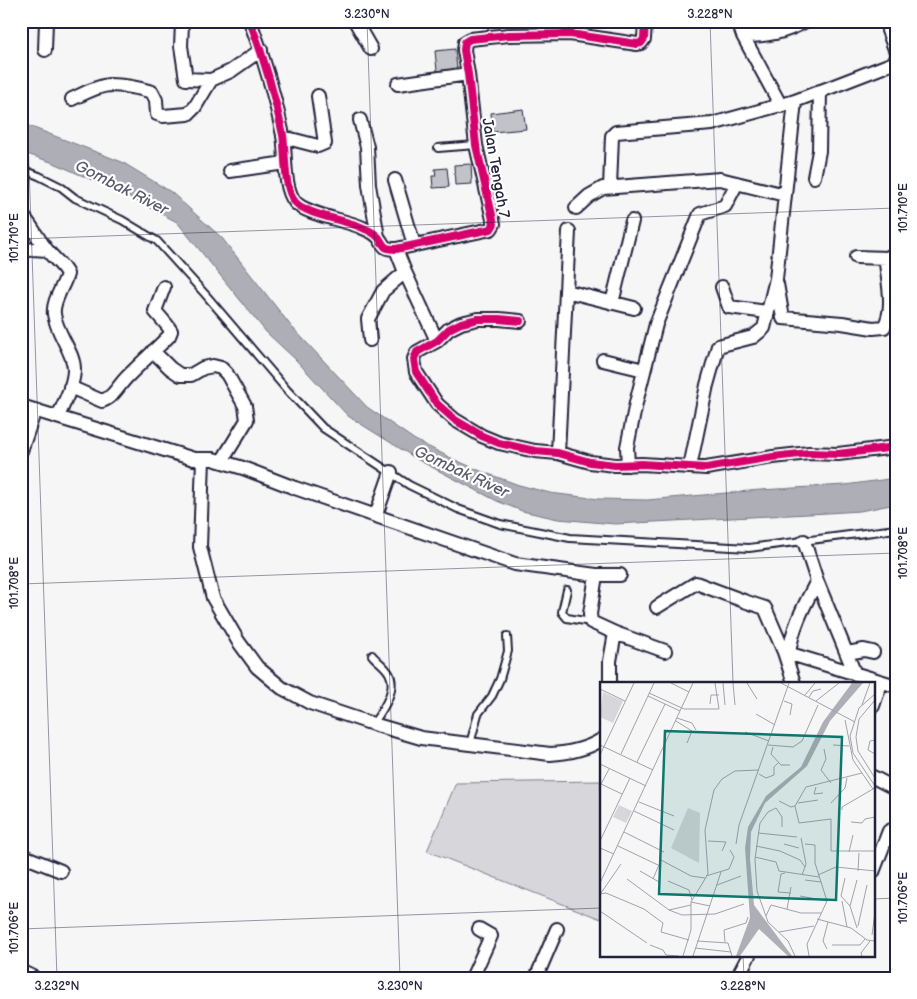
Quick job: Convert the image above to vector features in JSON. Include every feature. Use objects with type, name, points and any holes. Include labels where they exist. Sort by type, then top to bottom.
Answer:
[{"type":"street","points":[[44,50],[46,21]]},
{"type":"street","points":[[250,21],[261,50],[283,137],[290,193],[296,204],[306,210],[362,228],[378,237]]},
{"type":"street","points":[[355,21],[370,49]]},
{"type":"street","name":"Jalan Tengah 7","points":[[396,249],[491,229],[494,224],[476,146],[464,50],[465,42],[470,39],[508,35],[570,34],[637,44],[641,43],[644,39],[644,21]]},
{"type":"street","points":[[738,21],[743,36],[781,106]]},
{"type":"street","points":[[743,36],[787,31],[806,22]]},
{"type":"street","points":[[182,24],[181,46],[186,79],[211,80],[231,71],[261,50]]},
{"type":"street","points":[[610,187],[612,136],[616,132],[712,124],[781,106],[896,62]]},
{"type":"street","points":[[398,84],[468,74]]},
{"type":"street","points":[[72,99],[109,85],[124,86],[152,92],[156,100],[158,114],[163,116],[188,114],[195,107],[211,80]]},
{"type":"street","points":[[814,178],[819,151],[820,91]]},
{"type":"street","points":[[283,137],[318,146],[325,143],[318,96]]},
{"type":"street","points":[[690,467],[707,385],[718,346],[753,337],[764,328],[776,279],[795,101]]},
{"type":"street","points":[[360,120],[367,147],[370,185],[378,237],[382,245],[388,249],[396,249],[437,341]]},
{"type":"street","points":[[230,171],[286,163]]},
{"type":"street","points":[[576,208],[597,191],[610,187],[720,179],[785,195]]},
{"type":"street","points":[[395,180],[414,245]]},
{"type":"street","points":[[628,465],[627,447],[656,324],[700,214],[725,206],[737,183]]},
{"type":"street","points":[[21,214],[28,221],[47,250],[63,266],[67,274],[55,303],[54,313],[59,332],[74,368],[70,387],[58,417]]},
{"type":"street","points":[[612,303],[632,220]]},
{"type":"street","points":[[558,453],[569,231]]},
{"type":"street","points":[[21,252],[33,248],[47,250]]},
{"type":"street","points":[[776,279],[783,318],[842,323],[873,328],[884,327],[889,319],[890,309],[886,263],[892,256]]},
{"type":"street","points":[[856,257],[892,256]]},
{"type":"street","points":[[370,340],[368,320],[383,291],[405,272]]},
{"type":"street","points":[[70,387],[102,400],[108,399],[169,336],[171,331],[154,311],[164,286]]},
{"type":"street","points":[[722,287],[729,307],[767,312]]},
{"type":"street","points":[[566,292],[634,308]]},
{"type":"street","points":[[520,321],[499,318],[478,319],[461,323],[450,329],[437,341],[417,352],[414,359],[416,372],[437,404],[455,420],[491,440],[535,451],[558,453],[590,462],[615,465],[706,468],[809,453],[838,454],[896,447]]},
{"type":"street","points":[[153,352],[180,375],[191,375],[203,368],[213,366],[221,368],[227,374],[244,406],[247,420],[222,461]]},
{"type":"street","points":[[603,360],[644,370]]},
{"type":"street","points":[[21,406],[194,459],[222,461],[515,564],[596,574],[620,575]]},
{"type":"street","points":[[21,451],[35,410]]},
{"type":"street","points":[[203,459],[200,547],[213,598],[223,617],[257,667],[282,688],[322,708],[421,738],[531,752],[566,754],[600,741]]},
{"type":"street","points":[[376,515],[391,472]]},
{"type":"street","points":[[804,540],[817,581],[855,674]]},
{"type":"street","points":[[596,574],[590,614],[591,622],[665,651]]},
{"type":"street","points":[[786,653],[799,616],[817,581]]},
{"type":"street","points":[[657,607],[696,583],[744,602],[765,608],[786,653],[794,682]]},
{"type":"street","points":[[610,682],[610,661],[615,633]]},
{"type":"street","points":[[847,653],[864,650],[874,652]]},
{"type":"street","points":[[786,653],[896,686]]},
{"type":"street","points":[[874,703],[881,682]]},
{"type":"street","points":[[874,778],[896,790]]},
{"type":"street","points":[[874,869],[889,831],[896,828]]},
{"type":"street","points":[[21,855],[61,871]]},
{"type":"street","points":[[472,978],[491,936],[479,929]]},
{"type":"street","points":[[536,978],[557,929]]},
{"type":"street","points":[[737,978],[748,956]]},
{"type":"street","points":[[21,973],[32,978]]},
{"type":"lane","points":[[885,31],[896,62]]},
{"type":"lane","points":[[438,148],[476,146]]},
{"type":"lane","points":[[21,170],[39,176],[61,187],[75,198],[122,220],[157,241],[287,390],[323,428],[417,489],[458,509],[500,524],[570,538],[749,548],[896,529]]},
{"type":"lane","points":[[567,590],[562,612],[567,618],[591,622]]},
{"type":"lane","points":[[470,744],[478,714],[492,696],[500,679],[508,651],[507,636]]},
{"type":"lane","points":[[372,655],[388,672],[391,680],[389,696],[385,707],[373,724]]},
{"type":"shaded area","points":[[600,781],[600,919],[427,851],[456,783]]},
{"type":"water","name":"Gombak River","points":[[21,123],[122,162],[171,192],[222,238],[291,326],[367,407],[415,440],[453,459],[519,485],[550,493],[599,499],[647,500],[845,485],[896,478],[896,504],[860,511],[615,524],[558,519],[522,511],[497,501],[420,461],[348,416],[295,359],[266,332],[177,222],[121,193],[54,163],[21,152]]},
{"type":"building","points":[[455,49],[457,69],[437,71],[435,51]]},
{"type":"building","points":[[523,109],[526,129],[493,132],[491,113]]},
{"type":"building","points":[[471,164],[472,184],[455,185],[454,165]]},
{"type":"building","points":[[447,168],[449,187],[433,188],[432,176],[436,176],[435,169]]},
{"type":"cycle path","points":[[250,21],[264,63],[283,135],[288,188],[291,196],[300,207],[367,230],[378,237],[385,247],[389,249],[491,229],[494,224],[476,145],[464,50],[465,42],[470,39],[509,35],[570,34],[637,44],[641,43],[644,39],[645,21]]},
{"type":"cycle path","points":[[520,321],[478,319],[461,323],[449,329],[437,341],[417,352],[414,359],[416,372],[437,404],[455,420],[482,436],[499,443],[535,451],[558,453],[590,462],[615,465],[642,464],[706,468],[809,453],[838,454],[896,447]]}]
